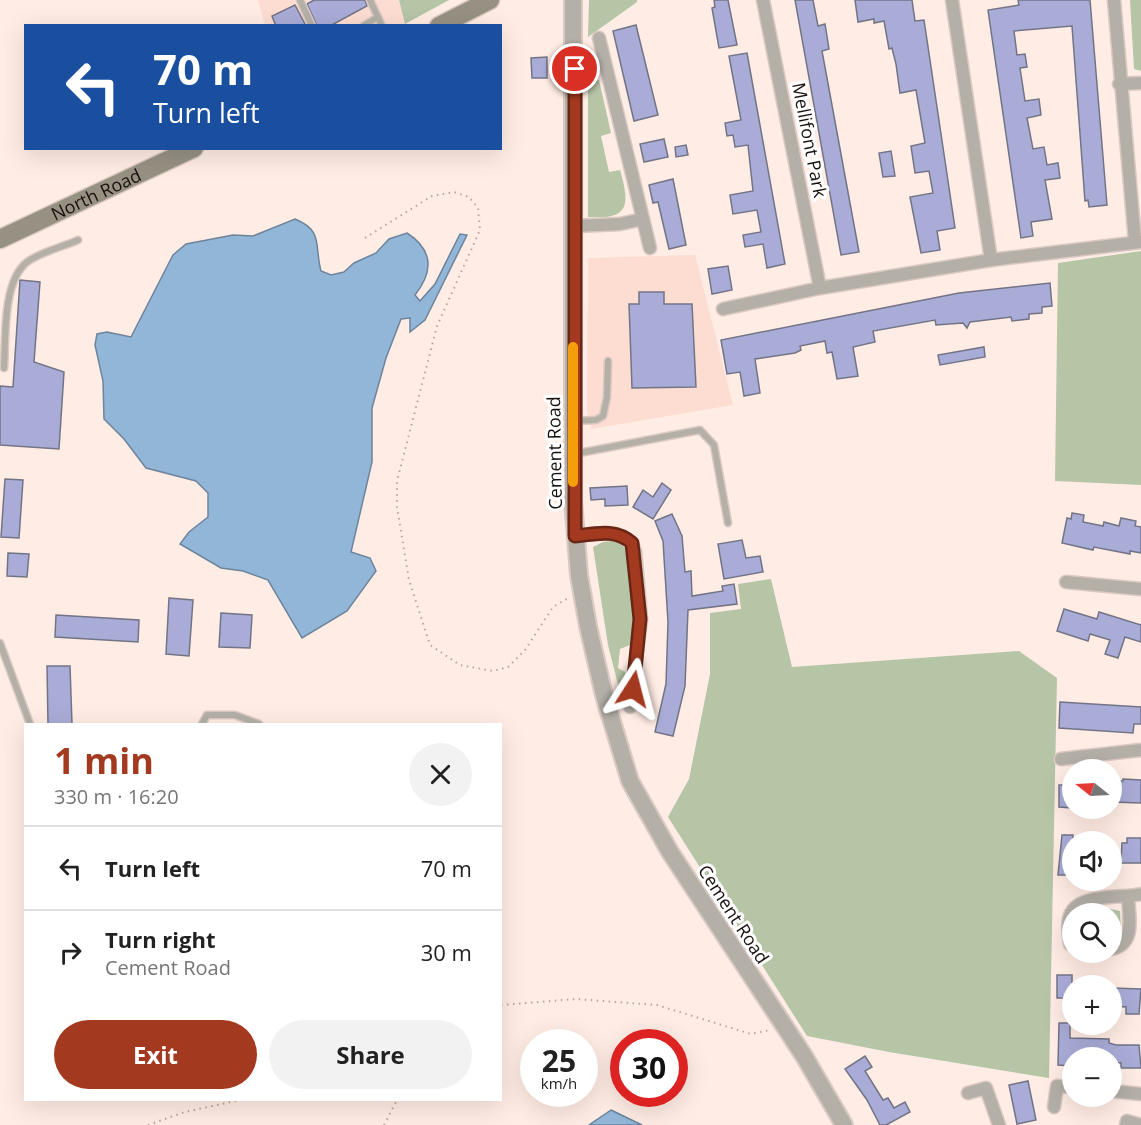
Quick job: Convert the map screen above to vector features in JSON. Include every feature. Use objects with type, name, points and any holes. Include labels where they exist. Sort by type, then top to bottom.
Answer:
[{"type":"main road","points":[[444,24],[490,0]]},
{"type":"main road","name":"North Road","points":[[0,239],[190,150]]},
{"type":"street","name":"Cement Road","points":[[573,0],[575,536],[582,592],[604,695],[630,781],[670,852],[785,1027],[844,1125]]},
{"type":"street","name":"Mellifont Park","points":[[763,0],[820,288]]},
{"type":"street","points":[[952,0],[991,260]]},
{"type":"street","points":[[723,309],[820,288],[991,260],[1138,241],[1119,84],[1113,0]]},
{"type":"street","points":[[599,38],[650,249]]},
{"type":"street","points":[[1119,84],[1141,83]]},
{"type":"street","points":[[575,225],[620,224],[643,219]]},
{"type":"street","points":[[575,536],[618,534],[632,543],[635,551],[640,619],[630,707]]},
{"type":"street","points":[[1066,582],[1141,589]]},
{"type":"street","points":[[1061,759],[1141,750]]},
{"type":"street","points":[[1081,903],[1141,894]]},
{"type":"street","points":[[1122,945],[1129,937],[1128,897]]},
{"type":"street","points":[[1054,1107],[1057,1086],[1062,1087]]},
{"type":"street","points":[[968,1093],[986,1088],[999,1125]]},
{"type":"street","points":[[1122,1092],[1141,1094]]},
{"type":"street","points":[[1126,1125],[1127,1121],[1141,1125]]},
{"type":"lane","points":[[300,0],[311,24]]},
{"type":"lane","points":[[370,0],[381,24]]},
{"type":"lane","points":[[366,24],[378,17]]},
{"type":"lane","points":[[4,368],[8,296],[27,262],[78,240]]},
{"type":"lane","points":[[0,293],[8,296]]},
{"type":"lane","points":[[573,421],[596,420],[603,416],[607,397],[608,361]]},
{"type":"lane","points":[[573,454],[700,430],[714,445],[728,523]]},
{"type":"lane","points":[[0,643],[30,723]]},
{"type":"lane","points":[[203,723],[207,716],[217,715],[235,715],[256,723]]},
{"type":"path","points":[[365,238],[432,196],[454,192],[469,196],[478,208],[480,230],[437,326],[397,481],[397,507],[410,580],[430,645],[460,665],[493,670],[508,667],[525,650],[553,608],[582,592]]},
{"type":"path","points":[[502,1005],[576,999],[657,1005],[751,1034],[785,1027]]},
{"type":"path","points":[[148,1125],[185,1112],[235,1101]]},
{"type":"path","points":[[384,1125],[396,1101]]},
{"type":"shaded area","points":[[258,0],[399,0],[405,24],[265,24]]},
{"type":"shaded area","points":[[695,255],[733,405],[591,429],[587,410],[588,258]]},
{"type":"green space","points":[[399,0],[449,0],[405,24]]},
{"type":"green space","points":[[589,0],[637,0],[637,2],[588,37]]},
{"type":"green space","points":[[1130,0],[1141,0],[1141,71],[1134,69]]},
{"type":"green space","points":[[599,80],[611,133],[601,136],[609,172],[620,170],[625,201],[624,208],[619,213],[612,216],[588,217],[588,82]]},
{"type":"green space","points":[[1141,251],[1141,485],[1055,481],[1058,263]]},
{"type":"green space","points":[[619,540],[625,544],[628,551],[634,627],[630,645],[620,649],[618,668],[625,672],[630,680],[624,708],[608,645],[593,547],[603,542]]},
{"type":"green space","points":[[771,579],[792,667],[1019,651],[1057,678],[1049,1078],[807,1036],[668,817],[689,779],[710,674],[710,613],[741,609],[738,584]]},
{"type":"water","points":[[295,219],[314,234],[321,271],[331,275],[344,272],[354,263],[376,253],[389,239],[407,233],[422,246],[428,261],[425,278],[415,295],[420,301],[435,284],[460,234],[467,235],[425,320],[410,332],[410,318],[401,319],[386,358],[372,408],[372,462],[351,552],[370,558],[376,571],[347,611],[302,638],[268,580],[243,571],[221,568],[180,544],[189,532],[208,517],[208,493],[196,481],[146,468],[124,439],[104,419],[103,381],[95,345],[97,334],[107,332],[131,337],[173,255],[186,244],[233,235],[253,236]]},
{"type":"water","points":[[611,1110],[642,1125],[589,1125]]},
{"type":"building","points":[[314,0],[365,0],[367,6],[334,24],[316,24],[307,4]]},
{"type":"building","points":[[714,0],[728,0],[737,45],[719,48],[712,8],[715,7]]},
{"type":"building","points":[[795,0],[813,0],[818,26],[825,24],[829,49],[822,51],[859,252],[841,255]]},
{"type":"building","points":[[855,0],[912,0],[915,21],[924,20],[955,228],[937,231],[940,250],[921,253],[910,197],[933,193],[929,171],[915,173],[911,146],[925,143],[916,90],[900,93],[896,64],[892,48],[889,49],[884,21],[874,23],[874,19],[858,22]]},
{"type":"building","points":[[1018,0],[1090,0],[1107,205],[1089,207],[1088,200],[1085,201],[1072,26],[1014,31],[1017,55],[1025,54],[1027,67],[1020,68],[1025,101],[1039,99],[1041,115],[1027,118],[1033,149],[1044,147],[1047,165],[1058,163],[1060,178],[1045,180],[1052,219],[1031,222],[1033,236],[1021,238],[988,10],[1019,5]]},
{"type":"building","points":[[295,5],[305,24],[275,24],[272,16]]},
{"type":"building","points":[[636,25],[658,115],[634,121],[613,31]]},
{"type":"building","points":[[747,53],[785,264],[767,268],[763,244],[745,247],[743,235],[761,232],[757,210],[733,214],[730,195],[753,191],[748,145],[735,147],[733,135],[727,136],[725,123],[741,120],[729,56]]},
{"type":"building","points":[[547,57],[547,78],[532,78],[531,58]]},
{"type":"building","points":[[664,139],[668,157],[644,162],[640,144]]},
{"type":"building","points":[[686,145],[688,155],[676,157],[675,147]]},
{"type":"building","points":[[891,151],[895,176],[883,177],[879,153]]},
{"type":"building","points":[[673,179],[686,245],[669,249],[658,202],[653,203],[649,185]]},
{"type":"building","points":[[728,266],[732,290],[712,294],[708,269]]},
{"type":"building","points":[[20,280],[40,282],[34,362],[64,372],[59,449],[0,445],[0,386],[13,387]]},
{"type":"building","points":[[1050,283],[1052,306],[1042,307],[1042,313],[1029,314],[1029,319],[1012,321],[1011,317],[970,322],[967,328],[963,323],[936,325],[935,320],[873,331],[875,342],[853,347],[858,376],[837,379],[832,352],[827,353],[825,341],[800,346],[801,350],[795,353],[755,359],[760,393],[744,396],[740,372],[727,374],[721,340],[959,293]]},
{"type":"building","points":[[639,292],[664,292],[664,304],[692,304],[696,387],[632,388],[629,304],[639,304]]},
{"type":"building","points":[[984,347],[985,357],[940,365],[938,355]]},
{"type":"building","points":[[5,479],[23,480],[19,538],[1,537]]},
{"type":"building","points":[[662,483],[671,490],[653,519],[633,507],[643,490],[653,497]]},
{"type":"building","points":[[627,486],[628,505],[605,506],[605,499],[591,500],[590,488]]},
{"type":"building","points":[[1072,513],[1084,515],[1083,522],[1103,526],[1104,522],[1119,526],[1121,518],[1136,521],[1135,526],[1141,527],[1141,553],[1130,551],[1130,554],[1094,547],[1093,550],[1062,543],[1067,518],[1071,519]]},
{"type":"building","points":[[672,514],[682,536],[685,572],[691,571],[692,596],[723,591],[722,586],[734,584],[737,604],[688,610],[685,686],[673,736],[655,732],[666,684],[668,622],[663,541],[655,521]]},
{"type":"building","points":[[742,540],[746,558],[760,556],[763,572],[724,579],[718,544]]},
{"type":"building","points":[[8,553],[29,554],[27,577],[7,576]]},
{"type":"building","points":[[169,598],[193,600],[189,656],[166,654]]},
{"type":"building","points":[[1064,609],[1097,619],[1099,612],[1141,625],[1141,642],[1125,637],[1118,658],[1105,654],[1110,640],[1090,634],[1088,641],[1057,631]]},
{"type":"building","points":[[221,613],[252,615],[250,648],[219,647]]},
{"type":"building","points":[[56,615],[139,620],[138,642],[55,637]]},
{"type":"building","points":[[47,666],[70,666],[72,723],[48,723]]},
{"type":"building","points":[[1060,702],[1141,707],[1141,724],[1134,724],[1133,733],[1059,728]]},
{"type":"building","points":[[1123,779],[1141,780],[1141,803],[1122,802]]},
{"type":"building","points":[[1059,785],[1062,785],[1062,807],[1059,807]]},
{"type":"building","points":[[1062,835],[1062,875],[1058,875]]},
{"type":"building","points":[[1127,838],[1141,838],[1141,863],[1122,863],[1122,843],[1127,843]]},
{"type":"building","points":[[1057,975],[1062,975],[1062,998],[1057,998]]},
{"type":"building","points":[[1122,988],[1141,989],[1139,1014],[1126,1014],[1126,1007],[1122,1007]]},
{"type":"building","points":[[1059,1023],[1062,1023],[1062,1035],[1070,1035],[1070,1038],[1109,1039],[1109,1043],[1116,1045],[1139,1045],[1141,1068],[1122,1068],[1122,1047],[1062,1047],[1062,1065],[1058,1065]]},
{"type":"building","points":[[865,1056],[872,1067],[865,1071],[883,1100],[888,1098],[894,1108],[905,1102],[910,1112],[886,1125],[880,1125],[867,1100],[845,1069]]},
{"type":"building","points":[[1028,1081],[1036,1120],[1017,1124],[1009,1085]]},
{"type":"slow traffic","points":[[573,347],[573,482]]},
{"type":"route","points":[[575,69],[573,500],[575,536],[611,533],[618,534],[632,543],[635,551],[640,619],[633,689]]}]
